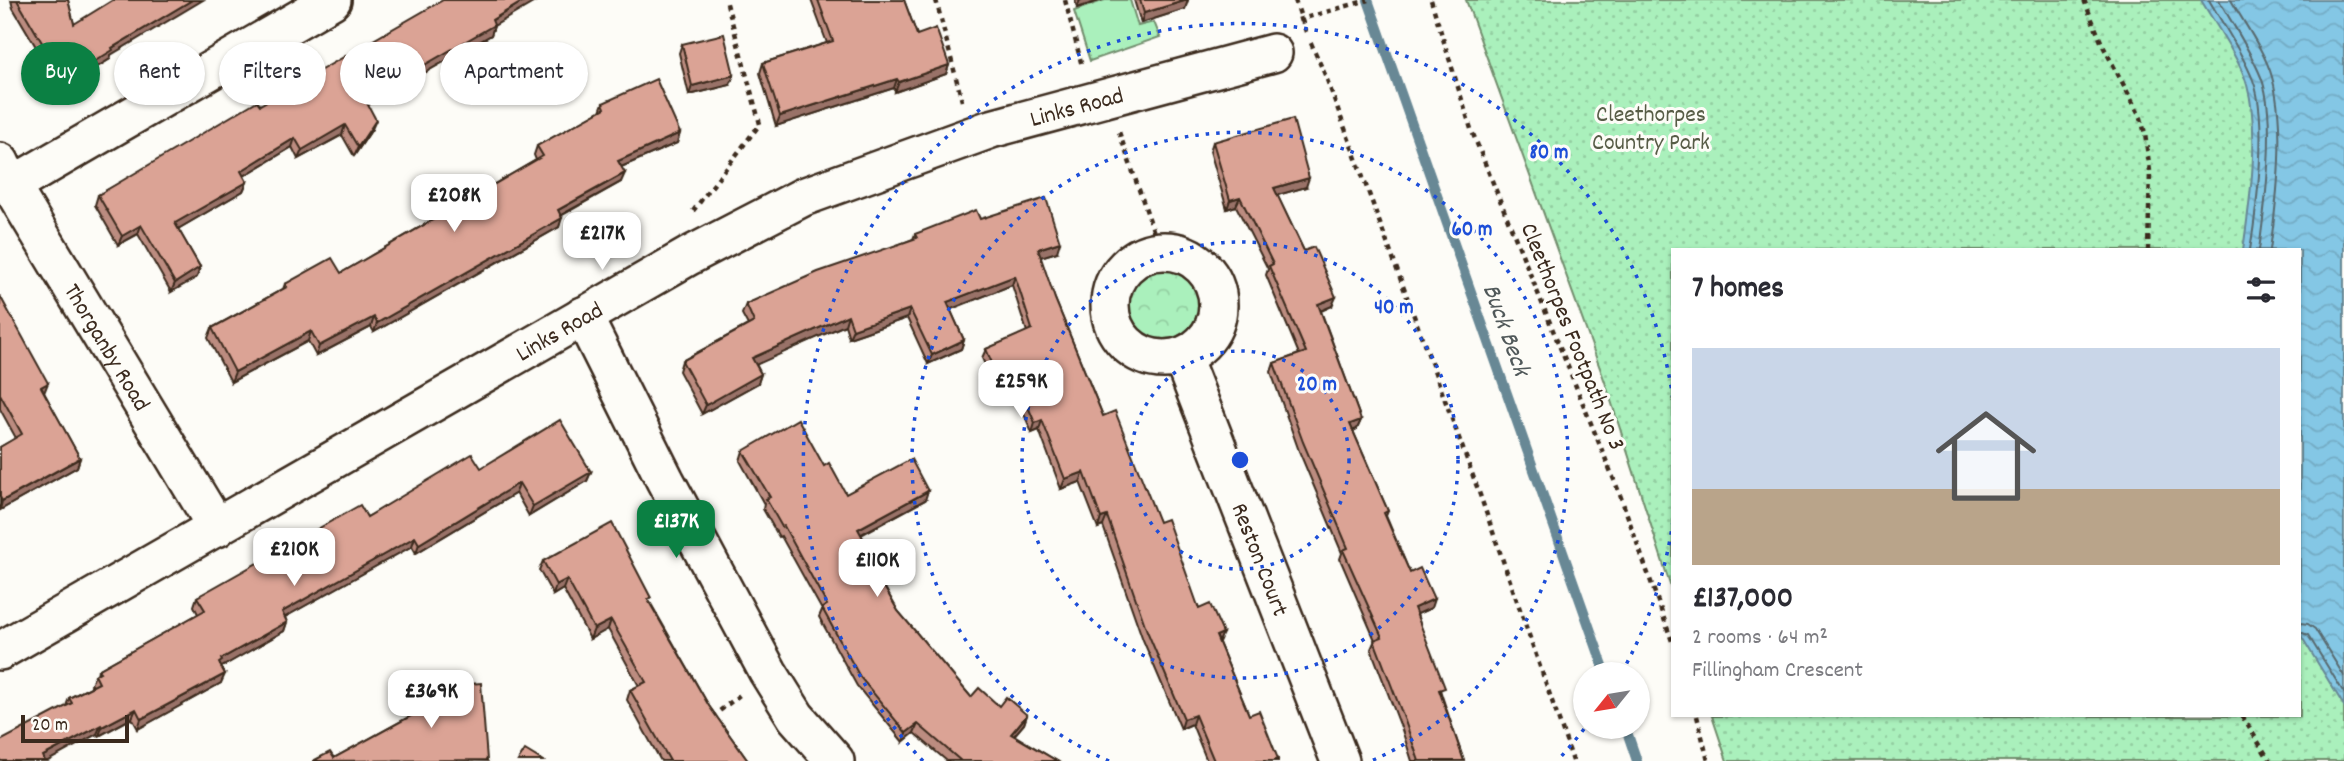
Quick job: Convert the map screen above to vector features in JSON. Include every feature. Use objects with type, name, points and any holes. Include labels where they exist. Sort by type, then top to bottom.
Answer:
[{"type":"street","points":[[6,174],[331,0]]},
{"type":"street","name":"Links Road","points":[[0,651],[689,256],[803,197],[971,136],[1099,98],[1273,53]]},
{"type":"street","name":"Thorganby Road","points":[[6,174],[217,528]]},
{"type":"street","points":[[1160,250],[1182,254],[1201,265],[1214,283],[1218,305],[1214,327],[1201,345],[1182,357],[1159,360],[1137,353],[1120,337],[1110,316],[1110,293],[1120,272],[1138,256],[1160,250]]},
{"type":"street","points":[[583,316],[665,480],[768,672],[796,717],[835,761]]},
{"type":"street","name":"Reston Court","points":[[1182,357],[1340,761]]},
{"type":"path","points":[[689,256],[687,219],[760,124],[726,0]]},
{"type":"path","points":[[936,0],[971,136]]},
{"type":"path","points":[[1065,0],[1099,98],[1160,250]]},
{"type":"path","points":[[1294,0],[1331,90],[1480,495],[1573,761]]},
{"type":"path","points":[[1328,13],[1368,0]]},
{"type":"path","name":"Cleethorpes Footpath No 3","points":[[1431,0],[1471,129],[1619,492],[1671,638]]},
{"type":"path","points":[[2084,0],[2102,44],[2141,118],[2150,171],[2148,248]]},
{"type":"path","points":[[708,721],[768,672]]},
{"type":"path","points":[[1697,717],[1708,761]]},
{"type":"path","points":[[2243,717],[2270,761]]},
{"type":"green space","points":[[1105,0],[1130,0],[1138,26],[1154,22],[1160,37],[1090,61],[1074,11]]},
{"type":"green space","name":"Cleethorpes Country Park","points":[[1466,0],[2344,0],[2344,761],[1727,761],[1712,717],[2301,717],[2301,248],[1671,248],[1671,588],[1605,382]]},
{"type":"green space","points":[[1163,265],[1177,268],[1189,276],[1197,288],[1200,302],[1197,316],[1189,328],[1177,336],[1163,339],[1149,336],[1137,328],[1129,316],[1126,302],[1129,288],[1137,276],[1149,268]]},
{"type":"water","points":[[2201,0],[2344,0],[2344,706],[2301,636],[2301,248],[2243,248],[2252,167],[2253,124],[2244,75]]},
{"type":"building","points":[[17,0],[68,0],[74,24],[113,0],[192,0],[122,42],[114,42],[113,50],[100,58],[100,42],[42,42]]},
{"type":"building","points":[[443,0],[525,0],[492,20],[494,25],[464,42],[440,42],[440,56],[426,64],[426,42],[370,42]]},
{"type":"building","points":[[818,0],[904,0],[917,35],[936,28],[949,65],[780,116],[763,63],[833,41]]},
{"type":"building","points":[[1140,0],[1187,0],[1144,13]]},
{"type":"building","points":[[724,34],[734,75],[692,86],[682,44]]},
{"type":"building","points":[[340,59],[340,105],[368,105],[376,120],[358,147],[345,125],[302,150],[295,138],[241,171],[247,182],[175,223],[200,267],[175,283],[141,225],[122,236],[98,195],[250,105],[326,105],[326,67]]},
{"type":"building","points":[[656,79],[680,133],[618,161],[625,173],[558,210],[562,218],[377,323],[374,317],[319,346],[311,331],[235,372],[212,328],[287,287],[285,284],[332,258],[341,273],[543,156],[537,146],[605,108],[603,103]]},
{"type":"building","points":[[1293,119],[1309,178],[1274,188],[1304,251],[1314,247],[1336,297],[1318,304],[1361,420],[1350,424],[1388,511],[1384,513],[1410,573],[1420,568],[1434,599],[1414,608],[1445,688],[1439,690],[1464,761],[1419,761],[1374,640],[1382,637],[1343,550],[1348,548],[1303,442],[1274,363],[1306,352],[1269,266],[1273,264],[1240,197],[1230,200],[1213,142]]},
{"type":"building","points":[[1046,198],[1060,242],[1038,249],[1055,299],[1103,416],[1115,411],[1159,522],[1167,519],[1199,609],[1210,604],[1223,633],[1216,636],[1249,715],[1259,711],[1278,759],[1274,761],[1214,761],[1195,715],[1184,719],[1147,631],[1107,516],[1101,518],[1084,472],[1065,479],[1042,420],[1035,423],[1017,381],[1002,387],[986,349],[1032,329],[1015,276],[947,302],[964,340],[932,355],[910,309],[853,329],[848,315],[752,358],[761,374],[706,405],[682,361],[754,322],[746,304],[818,272],[917,238],[915,234],[976,210],[980,219]]},
{"type":"building","points":[[0,296],[48,383],[41,387],[80,458],[2,501],[0,447],[22,434],[0,394]]},
{"type":"building","points":[[798,419],[824,466],[829,463],[846,494],[911,459],[928,491],[858,529],[869,549],[864,552],[898,611],[971,697],[979,688],[999,706],[1006,697],[1027,715],[1011,734],[1057,761],[961,761],[918,724],[906,733],[860,677],[822,608],[827,605],[784,526],[782,527],[766,499],[770,497],[743,451]]},
{"type":"building","points":[[560,420],[591,472],[533,506],[519,483],[419,544],[415,537],[282,612],[287,622],[221,659],[219,663],[225,674],[141,719],[136,709],[43,756],[45,761],[0,761],[0,741],[72,703],[69,698],[99,683],[95,675],[100,672],[98,670],[205,610],[197,597],[360,505],[367,517],[472,454],[481,468]]},
{"type":"building","points":[[612,523],[651,598],[648,600],[709,706],[748,761],[670,761],[630,690],[646,682],[611,620],[594,629],[567,579],[556,585],[543,561]]},
{"type":"building","points":[[481,683],[487,760],[313,761],[330,752],[334,758],[422,710],[420,688]]},
{"type":"building","points":[[525,750],[543,761],[518,761]]},
{"type":"waterway","name":"Buck Beck","points":[[1368,0],[1602,662]]},
{"type":"waterway","name":"Buck Beck","points":[[1629,739],[1637,761]]}]
